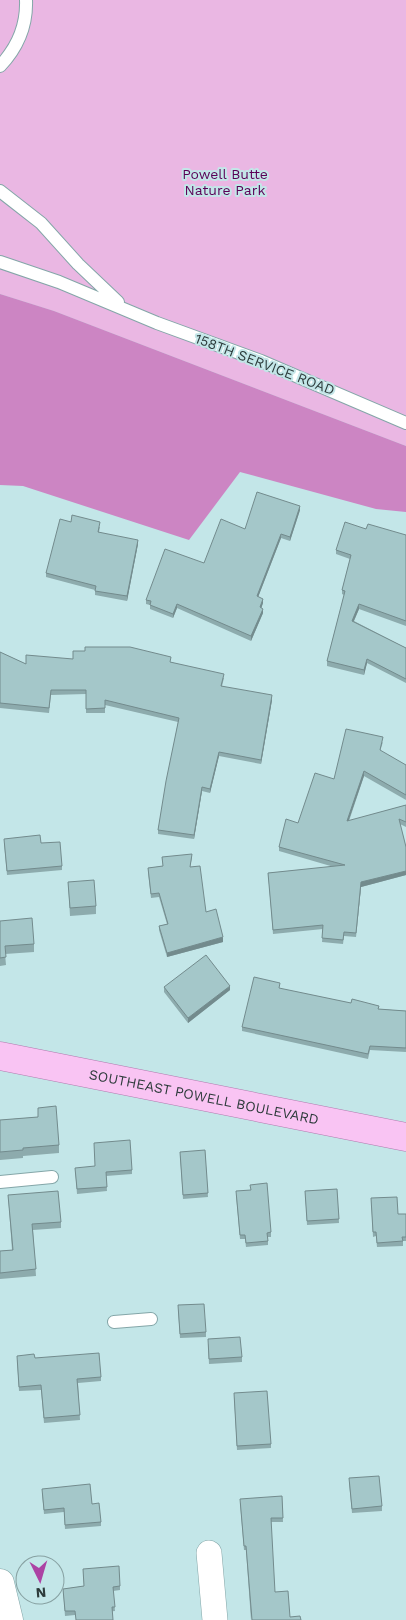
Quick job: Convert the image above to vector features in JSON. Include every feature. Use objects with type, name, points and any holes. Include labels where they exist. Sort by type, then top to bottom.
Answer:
[{"type":"main road","name":"SOUTHEAST POWELL BOULEVARD","points":[[0,1056],[406,1138]]},
{"type":"main road","points":[[0,1583],[9,1620]]},
{"type":"street","points":[[209,1553],[215,1620]]},
{"type":"lane","points":[[0,66],[14,50],[23,30],[26,0]]},
{"type":"lane","name":"158TH SERVICE ROAD","points":[[0,191],[41,223],[78,264],[123,307]]},
{"type":"lane","name":"158TH SERVICE ROAD","points":[[0,262],[59,282],[158,323],[261,361],[406,423]]},
{"type":"lane","points":[[0,1182],[52,1177]]},
{"type":"lane","points":[[114,1322],[151,1320]]},
{"type":"green space","name":"Powell Butte Nature Park","points":[[0,0],[406,0],[406,446],[54,311],[0,294]]},
{"type":"shaded area","points":[[0,294],[54,311],[406,446],[406,512],[376,509],[240,472],[189,540],[23,486],[0,485]]},
{"type":"building","points":[[257,492],[300,506],[290,537],[281,534],[257,596],[263,599],[260,607],[263,609],[251,636],[177,604],[173,614],[150,605],[151,601],[146,600],[165,549],[204,563],[221,519],[245,529]]},
{"type":"building","points":[[72,515],[100,522],[98,532],[138,540],[127,596],[95,591],[96,586],[46,573],[60,519],[71,522]]},
{"type":"building","points":[[345,522],[366,529],[368,524],[406,535],[406,621],[359,604],[352,621],[406,648],[406,679],[367,659],[364,670],[327,661],[345,591],[342,590],[351,555],[336,550]]},
{"type":"building","points":[[85,647],[130,647],[171,657],[170,662],[224,674],[221,686],[272,695],[261,760],[219,752],[210,789],[202,787],[194,835],[158,830],[179,718],[105,700],[105,708],[86,709],[86,690],[51,690],[49,708],[0,703],[0,652],[26,664],[26,655],[73,659],[73,651],[85,651]]},
{"type":"building","points":[[346,729],[383,737],[380,750],[406,765],[406,795],[364,771],[347,821],[406,805],[406,822],[399,819],[406,847],[406,871],[361,882],[356,933],[344,932],[343,940],[322,938],[323,925],[273,930],[268,873],[345,865],[279,847],[286,819],[298,823],[315,773],[334,779]]},
{"type":"building","points":[[40,835],[41,843],[60,842],[62,866],[7,871],[4,839]]},
{"type":"building","points":[[192,854],[190,867],[200,866],[206,912],[216,909],[223,937],[167,953],[159,926],[168,924],[159,893],[151,894],[148,868],[163,866],[162,857]]},
{"type":"building","points":[[94,880],[96,906],[70,908],[68,882]]},
{"type":"building","points":[[32,918],[34,944],[5,946],[6,957],[0,958],[0,921]]},
{"type":"building","points":[[206,955],[230,986],[188,1018],[164,987]]},
{"type":"building","points":[[254,977],[280,983],[279,988],[351,1003],[352,999],[379,1006],[378,1009],[406,1011],[406,1048],[370,1046],[368,1054],[242,1027]]},
{"type":"building","points":[[56,1106],[59,1145],[0,1152],[0,1120],[38,1117],[38,1108]]},
{"type":"building","points":[[130,1140],[132,1170],[106,1172],[107,1187],[77,1189],[75,1168],[95,1166],[94,1143]]},
{"type":"building","points":[[205,1150],[208,1193],[183,1195],[180,1152]]},
{"type":"building","points":[[267,1183],[271,1232],[267,1233],[268,1241],[246,1243],[245,1235],[240,1235],[236,1191],[251,1190],[250,1185]]},
{"type":"building","points":[[337,1189],[339,1219],[307,1221],[305,1191]]},
{"type":"building","points":[[58,1191],[61,1222],[32,1224],[36,1269],[0,1273],[0,1251],[13,1250],[8,1195]]},
{"type":"building","points":[[397,1197],[398,1214],[406,1214],[406,1237],[402,1237],[403,1241],[377,1243],[376,1232],[373,1232],[371,1198]]},
{"type":"building","points":[[204,1304],[206,1332],[180,1334],[178,1305]]},
{"type":"building","points":[[240,1337],[242,1357],[209,1359],[208,1339]]},
{"type":"building","points":[[99,1353],[101,1377],[77,1379],[80,1415],[44,1418],[41,1385],[19,1387],[17,1356],[34,1354],[35,1358]]},
{"type":"building","points":[[267,1391],[271,1444],[237,1446],[234,1393]]},
{"type":"building","points":[[379,1476],[382,1506],[352,1509],[349,1478]]},
{"type":"building","points":[[90,1484],[92,1504],[99,1503],[101,1522],[65,1525],[64,1508],[44,1510],[42,1489]]},
{"type":"building","points":[[282,1496],[283,1518],[271,1518],[275,1592],[288,1591],[290,1617],[300,1616],[301,1620],[252,1620],[240,1499]]},
{"type":"building","points":[[119,1566],[120,1586],[113,1587],[115,1607],[112,1607],[113,1620],[76,1620],[75,1611],[65,1611],[65,1589],[84,1586],[83,1569]]}]
